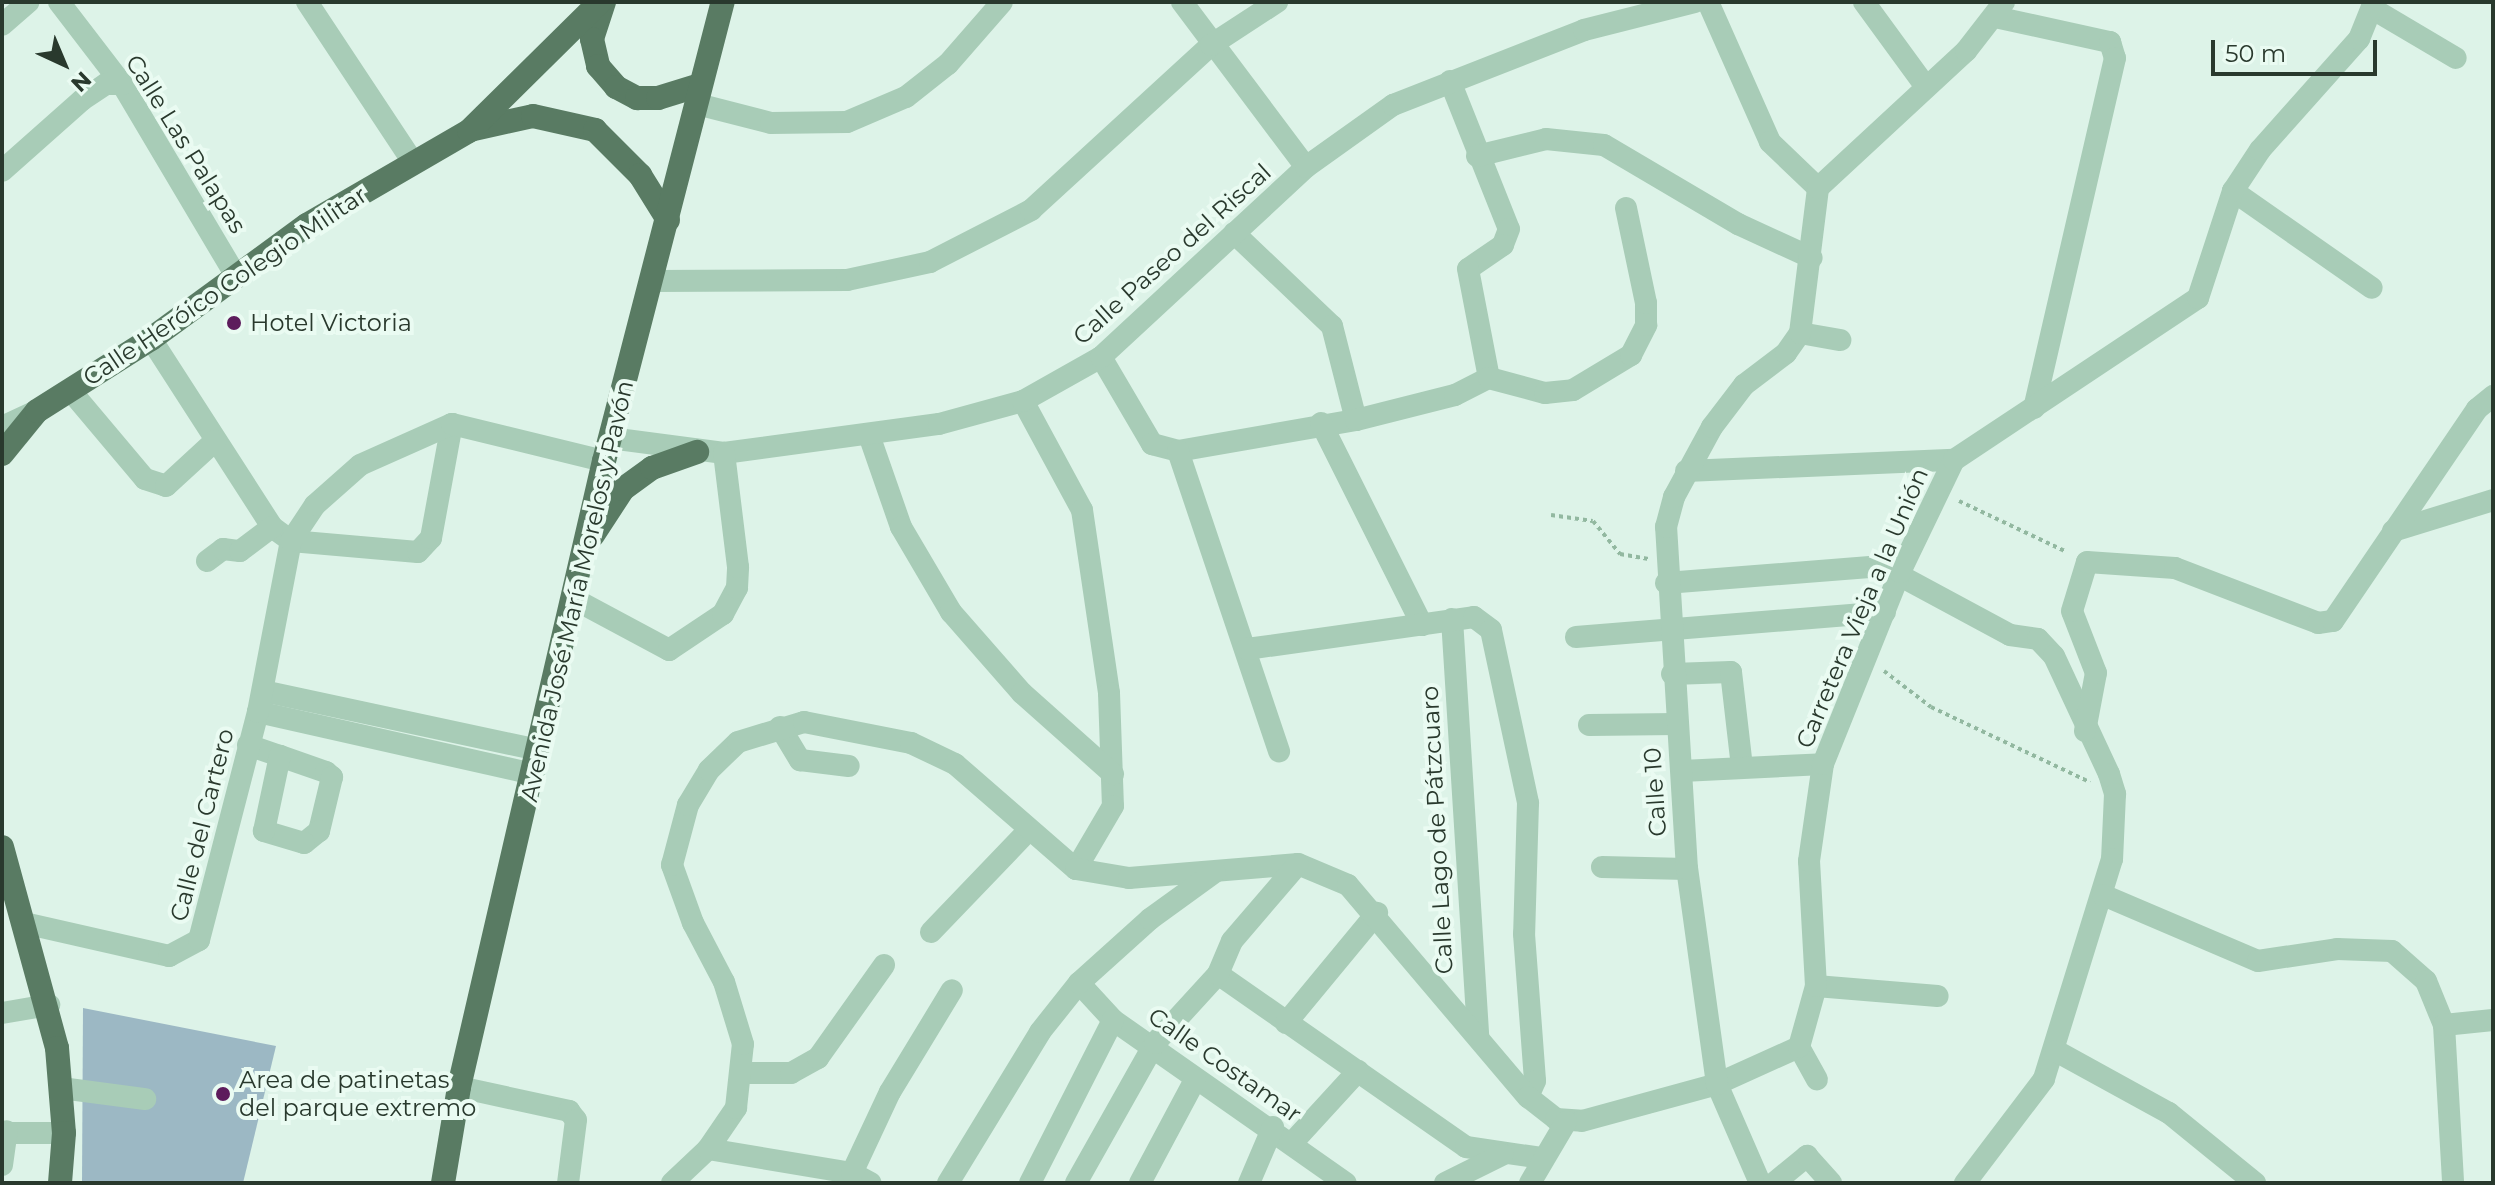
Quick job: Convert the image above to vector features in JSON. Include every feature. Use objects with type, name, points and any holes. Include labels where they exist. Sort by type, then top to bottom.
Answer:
[{"type":"main road","name":"Calle Heróico Colegio Militar","points":[[2,454],[37,411],[151,339],[236,276],[413,162],[469,131],[602,2]]},
{"type":"main road","points":[[602,2],[592,39],[598,66],[616,87],[637,98],[699,95]]},
{"type":"main road","name":"Avenida José María Morelos y Pavón","points":[[443,1183],[459,1087],[534,774],[583,550],[723,2]]},
{"type":"main road","points":[[469,131],[533,116],[595,130],[640,175],[668,220]]},
{"type":"main road","points":[[583,550],[623,489],[652,468],[697,452]]},
{"type":"main road","points":[[2,847],[49,1005],[64,1133],[60,1183]]},
{"type":"street","points":[[2,25],[28,2]]},
{"type":"street","name":"Calle Las Palapas","points":[[59,2],[122,84],[236,276]]},
{"type":"street","points":[[307,2],[413,162]]},
{"type":"street","points":[[699,95],[771,123],[847,122],[906,97],[948,64],[1002,2]]},
{"type":"street","points":[[1182,2],[1211,45],[1306,167]]},
{"type":"street","points":[[653,281],[819,282],[930,262],[1031,210],[1211,45],[1277,2]]},
{"type":"street","name":"Calle Paseo del Riscal","points":[[452,424],[607,449],[724,453],[869,435],[1023,401],[1101,357],[1306,167],[1393,105],[1584,30],[1695,2]]},
{"type":"street","points":[[1708,2],[1770,142],[1818,188]]},
{"type":"street","points":[[1864,2],[1926,87]]},
{"type":"street","points":[[2374,6],[2456,58]]},
{"type":"street","name":"Carretera Vieja a la Unión","points":[[1799,1047],[1816,986],[1819,952],[1809,861],[1823,764],[1900,572],[1954,460],[2198,298],[2233,191],[2260,150],[2359,39],[2374,6]]},
{"type":"street","points":[[1840,340],[1800,333],[1812,258],[1818,188],[1926,87],[1999,10],[2110,42],[2115,58],[2034,408]]},
{"type":"street","points":[[1450,81],[1477,156],[1509,229],[1503,245],[1468,269],[1489,378]]},
{"type":"street","points":[[2,171],[82,100],[106,84],[122,84]]},
{"type":"street","points":[[1477,156],[1546,139],[1604,145],[1738,224],[1812,258]]},
{"type":"street","points":[[2233,191],[2372,288]]},
{"type":"street","points":[[1101,357],[1152,444],[1178,451],[1321,423],[1356,420],[1455,395],[1489,378],[1545,393],[1573,390],[1631,355],[1646,325],[1626,208]]},
{"type":"street","points":[[1234,233],[1332,326],[1356,420]]},
{"type":"street","name":"Calle 10","points":[[1760,1183],[1717,1084],[1687,869],[1664,559],[1674,497],[1686,471],[1744,385],[1786,353],[1800,333]]},
{"type":"street","points":[[151,339],[272,527],[291,541],[418,552],[431,538],[452,424]]},
{"type":"street","points":[[70,390],[145,479],[166,486],[215,441]]},
{"type":"street","points":[[2085,732],[2096,673],[2072,611],[2087,562],[2175,568],[2318,623],[2333,621],[2477,409],[2493,396]]},
{"type":"street","points":[[1023,401],[1082,510],[1109,693],[1113,806],[1076,869]]},
{"type":"street","points":[[2,427],[37,411]]},
{"type":"street","points":[[1321,423],[1422,625]]},
{"type":"street","points":[[291,541],[315,505],[360,465],[452,424]]},
{"type":"street","points":[[869,435],[901,527],[951,612],[1022,693],[1113,774]]},
{"type":"street","points":[[1178,451],[1279,751]]},
{"type":"street","points":[[574,599],[669,650],[687,644],[723,614],[737,588],[724,453]]},
{"type":"street","points":[[1686,471],[1954,460]]},
{"type":"street","points":[[2393,531],[2493,500]]},
{"type":"street","points":[[207,561],[223,549],[240,551],[272,527]]},
{"type":"street","name":"Calle del Cartero","points":[[24,923],[169,956],[188,951],[199,940],[260,701],[291,541]]},
{"type":"street","points":[[1666,583],[1867,564],[1900,572],[2010,635],[2048,647],[2115,794],[2103,895],[2056,1051],[2037,1093],[1993,1141],[1965,1183]]},
{"type":"street","points":[[1576,637],[1671,632],[1885,612]]},
{"type":"street","points":[[1247,649],[1452,619],[1483,621],[1510,704],[1528,803],[1524,934],[1535,1081],[1528,1097]]},
{"type":"street","name":"Calle Lago de Pátzcuaro","points":[[1452,619],[1478,1037]]},
{"type":"street","points":[[1672,674],[1731,672],[1742,767]]},
{"type":"street","points":[[260,701],[539,750]]},
{"type":"street","points":[[260,701],[534,774]]},
{"type":"street","points":[[1589,725],[1676,724]]},
{"type":"street","points":[[780,727],[800,760],[849,766]]},
{"type":"street","points":[[672,1183],[708,1149],[736,1108],[743,1044],[724,982],[672,865],[688,805],[709,770],[738,742],[780,727],[845,727],[911,743],[955,764],[1028,831],[1076,869],[1129,878],[1298,864],[1348,885],[1377,913],[1528,1097],[1566,1122]]},
{"type":"street","points":[[229,823],[312,840],[332,777],[248,745]]},
{"type":"street","points":[[264,831],[280,756]]},
{"type":"street","points":[[1682,771],[1823,764]]},
{"type":"street","points":[[931,932],[1028,831]]},
{"type":"street","points":[[1076,1183],[1155,1043],[1218,974],[1232,941],[1298,864]]},
{"type":"street","points":[[1602,867],[1687,869]]},
{"type":"street","points":[[948,1183],[1040,1032],[1079,983],[1150,919],[1219,869]]},
{"type":"street","points":[[2103,895],[2258,961],[2337,949],[2392,951],[2426,981],[2444,1025],[2453,1183]]},
{"type":"street","points":[[1286,1023],[1377,913]]},
{"type":"street","points":[[741,1073],[791,1073],[807,1065],[841,1033],[884,965]]},
{"type":"street","points":[[1218,974],[1466,1147],[1503,1155],[1541,1158]]},
{"type":"street","name":"Calle Costamar","points":[[1079,983],[1113,1020],[1155,1043],[1195,1080],[1273,1127],[1346,1183]]},
{"type":"street","points":[[1816,986],[1938,996]]},
{"type":"street","points":[[708,1149],[861,1178],[890,1092],[952,990]]},
{"type":"street","points":[[2,1013],[49,1005]]},
{"type":"street","points":[[1030,1183],[1113,1020]]},
{"type":"street","points":[[2444,1025],[2493,1020]]},
{"type":"street","points":[[1530,1183],[1541,1158],[1566,1122],[1717,1084],[1799,1047],[1817,1079]]},
{"type":"street","points":[[2056,1051],[2169,1113],[2255,1183]]},
{"type":"street","points":[[1292,1143],[1358,1071]]},
{"type":"street","points":[[1140,1183],[1195,1080]]},
{"type":"street","points":[[459,1087],[569,1111],[576,1120],[568,1183]]},
{"type":"street","points":[[61,1088],[145,1099]]},
{"type":"street","points":[[1249,1183],[1273,1127]]},
{"type":"street","points":[[2,1165],[4,1132],[64,1133]]},
{"type":"street","points":[[1445,1183],[1503,1155]]},
{"type":"street","points":[[1774,1183],[1807,1156],[1831,1183]]},
{"type":"path","points":[[1939,491],[2087,562]]},
{"type":"path","points":[[1551,515],[1593,521],[1626,559],[1664,559]]},
{"type":"path","points":[[1864,661],[1931,707],[2115,794]]},
{"type":"shaded area","points":[[83,1008],[276,1046],[243,1183],[82,1183]]},
{"type":"place","name":"Hotel Victoria","points":[[234,323]]},
{"type":"place","name":"Area de patinetas del parque extremo","points":[[223,1094]]}]
